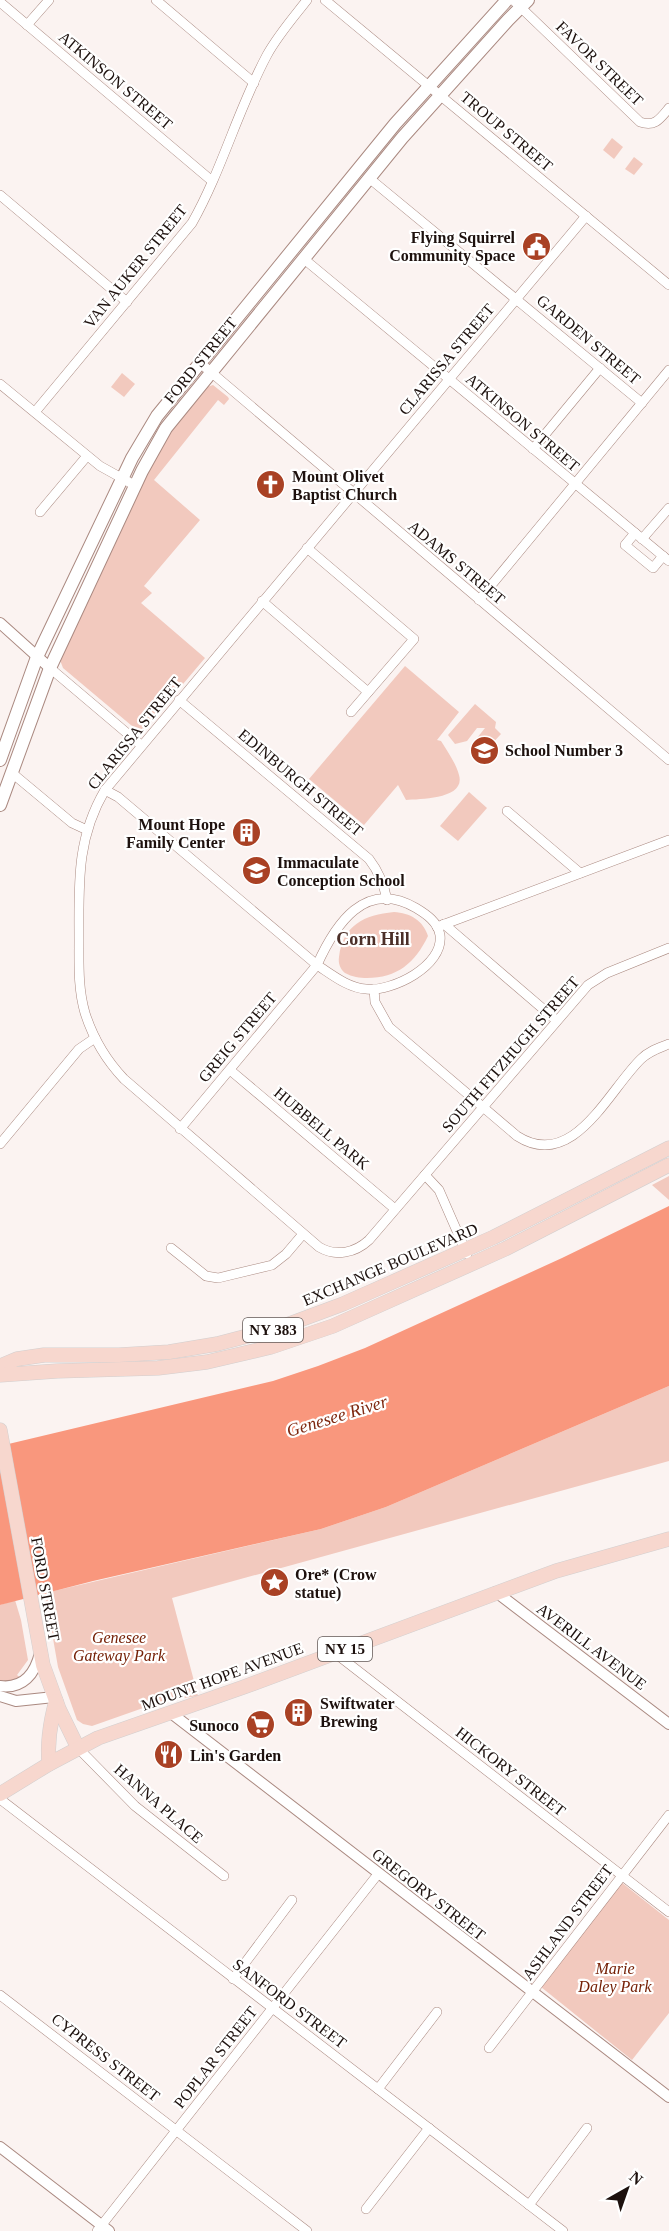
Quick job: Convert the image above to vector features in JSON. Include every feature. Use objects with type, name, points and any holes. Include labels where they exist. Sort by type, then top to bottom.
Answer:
[{"type":"main road","name":"FORD STREET","points":[[0,760],[37,657],[139,444],[157,416],[384,136],[507,0]]},
{"type":"main road","name":"FORD STREET","points":[[0,805],[50,668],[166,428],[369,178],[520,2]]},
{"type":"main road","name":"EXCHANGE BOULEVARD","points":[[0,1366],[24,1358],[160,1353],[217,1344],[320,1314],[539,1216],[669,1148]]},
{"type":"main road","name":"EXCHANGE BOULEVARD","points":[[0,1375],[150,1369],[199,1363],[255,1352],[333,1326],[472,1264],[544,1231],[669,1165]]},
{"type":"main road","name":"FORD STREET","points":[[0,1430],[40,1646],[55,1699],[78,1748]]},
{"type":"main road","name":"MOUNT HOPE AVENUE","points":[[0,1796],[49,1764],[98,1738],[572,1565],[669,1539]]},
{"type":"main road","points":[[49,1764],[47,1746],[49,1724],[55,1699]]},
{"type":"street","points":[[27,25],[49,0]]},
{"type":"street","points":[[156,0],[254,83]]},
{"type":"street","name":"VAN AUKER STREET","points":[[35,412],[192,223],[274,43],[307,0]]},
{"type":"street","name":"TROUP STREET","points":[[325,0],[669,285]]},
{"type":"street","name":"ATKINSON STREET","points":[[0,2],[212,181]]},
{"type":"street","name":"FAVOR STREET","points":[[520,2],[640,122],[648,124],[657,122],[669,108]]},
{"type":"street","name":"GARDEN STREET","points":[[369,178],[642,403]]},
{"type":"street","points":[[0,195],[128,302]]},
{"type":"street","name":"CLARISSA STREET","points":[[395,1209],[365,1244],[348,1252],[336,1253],[324,1250],[124,1079],[95,1038],[85,1012],[80,985],[79,880],[81,854],[94,811],[105,790],[586,216]]},
{"type":"street","name":"ATKINSON STREET","points":[[304,259],[666,558]]},
{"type":"street","name":"ADAMS STREET","points":[[199,362],[669,760]]},
{"type":"street","points":[[533,449],[600,368]]},
{"type":"street","points":[[479,600],[669,370]]},
{"type":"street","points":[[0,384],[87,456],[136,486]]},
{"type":"street","points":[[40,512],[87,456]]},
{"type":"street","points":[[666,558],[653,568],[625,545],[639,536],[669,507]]},
{"type":"street","points":[[307,548],[414,639],[351,712]]},
{"type":"street","points":[[262,601],[368,692]]},
{"type":"street","points":[[1,626],[141,745]]},
{"type":"street","name":"EDINBURGH STREET","points":[[179,699],[369,860],[377,869],[382,880],[387,900]]},
{"type":"street","points":[[12,773],[72,823],[87,830]]},
{"type":"street","points":[[105,790],[118,797],[317,965],[349,984],[364,990],[404,981],[428,963],[438,950],[441,926]]},
{"type":"street","points":[[507,811],[580,873]]},
{"type":"street","points":[[441,926],[669,840]]},
{"type":"street","points":[[317,965],[329,938],[346,916],[367,903],[399,901],[413,906],[441,926],[556,1020]]},
{"type":"street","name":"SOUTH FITZHUGH STREET","points":[[395,1209],[556,1020],[597,978],[669,948]]},
{"type":"street","name":"GREIG STREET","points":[[180,1129],[317,965]]},
{"type":"street","points":[[374,989],[375,1002],[389,1027],[526,1142],[538,1145],[561,1143],[571,1138],[586,1124],[641,1059],[669,1044]]},
{"type":"street","points":[[0,1144],[79,1049],[95,1038]]},
{"type":"street","name":"HUBBELL PARK","points":[[230,1070],[395,1209]]},
{"type":"street","points":[[425,1175],[439,1190],[472,1264]]},
{"type":"street","points":[[171,1248],[203,1275],[215,1279],[276,1263],[303,1234]]},
{"type":"street","name":"AVERILL AVENUE","points":[[496,1592],[669,1724]]},
{"type":"street","points":[[0,1686],[17,1686],[33,1673],[40,1646]]},
{"type":"street","name":"HICKORY STREET","points":[[335,1653],[669,1912]]},
{"type":"street","points":[[0,1696],[16,1701],[55,1699]]},
{"type":"street","name":"GREGORY STREET","points":[[171,1713],[669,2097]]},
{"type":"street","name":"HANNA PLACE","points":[[78,1748],[135,1806],[224,1876]]},
{"type":"street","name":"SANFORD STREET","points":[[0,1796],[233,1979],[563,2231]]},
{"type":"street","name":"ASHLAND STREET","points":[[489,2048],[669,1815]]},
{"type":"street","name":"POPLAR STREET","points":[[103,2229],[378,1874]]},
{"type":"street","points":[[233,1979],[292,1900]]},
{"type":"street","name":"CYPRESS STREET","points":[[0,1995],[307,2231]]},
{"type":"street","points":[[378,2089],[437,2012]]},
{"type":"street","points":[[366,2209],[429,2128]]},
{"type":"street","points":[[529,2205],[587,2128]]},
{"type":"street","points":[[0,2147],[103,2229]]},
{"type":"green space","points":[[612,138],[623,147],[614,159],[603,150]]},
{"type":"green space","points":[[634,157],[643,164],[634,175],[625,169]]},
{"type":"green space","points":[[122,373],[135,384],[124,397],[111,387]]},
{"type":"green space","points":[[213,385],[229,399],[224,405],[218,400],[154,480],[200,520],[144,586],[152,593],[141,603],[205,658],[145,729],[138,731],[63,668],[60,660],[146,475],[173,427],[207,387]]},
{"type":"green space","points":[[405,666],[459,712],[437,740],[441,741],[454,762],[459,775],[459,783],[456,789],[441,796],[406,800],[398,785],[364,825],[309,779]]},
{"type":"green space","points":[[475,704],[496,722],[495,728],[501,734],[488,748],[477,738],[485,728],[477,728],[467,741],[455,744],[448,735]]},
{"type":"green space","points":[[469,792],[487,808],[458,841],[440,826]]},
{"type":"green space","points":[[394,912],[415,918],[426,930],[428,936],[417,954],[404,967],[387,975],[364,978],[345,973],[340,966],[339,957],[341,946],[350,929],[364,919]]},
{"type":"green space","points":[[669,1176],[669,1200],[652,1185]]},
{"type":"green space","name":"Genesee Gateway Park","points":[[669,1386],[669,1461],[172,1598],[198,1696],[163,1701],[92,1726],[77,1720],[58,1667],[45,1593],[321,1529],[386,1507]]},
{"type":"green space","points":[[15,1600],[28,1660],[17,1675],[22,1679],[0,1683],[0,1605]]},
{"type":"green space","name":"Marie Daley Park","points":[[621,1882],[669,1920],[669,2013],[632,2060],[541,1987]]},
{"type":"water","name":"Genesee River","points":[[669,1206],[669,1386],[386,1507],[321,1529],[93,1581],[0,1605],[0,1446],[273,1381],[318,1366],[365,1348],[562,1258]]},
{"type":"place","name":"Flying Squirrel Community Space","points":[[536,246]]},
{"type":"place","name":"Mount Olivet Baptist Church","points":[[271,485]]},
{"type":"place","name":"School Number 3","points":[[484,750]]},
{"type":"place","name":"Mount Hope Family Center","points":[[246,833]]},
{"type":"place","name":"Immaculate Conception School","points":[[256,871]]},
{"type":"place","name":"Ore* (Crow statue)","points":[[274,1583]]},
{"type":"place","name":"Swiftwater Brewing","points":[[299,1712]]},
{"type":"place","name":"Sunoco","points":[[260,1725]]},
{"type":"place","name":"Lin's Garden","points":[[169,1755]]},
{"type":"district","name":"Corn Hill","points":[[373,939]]}]
